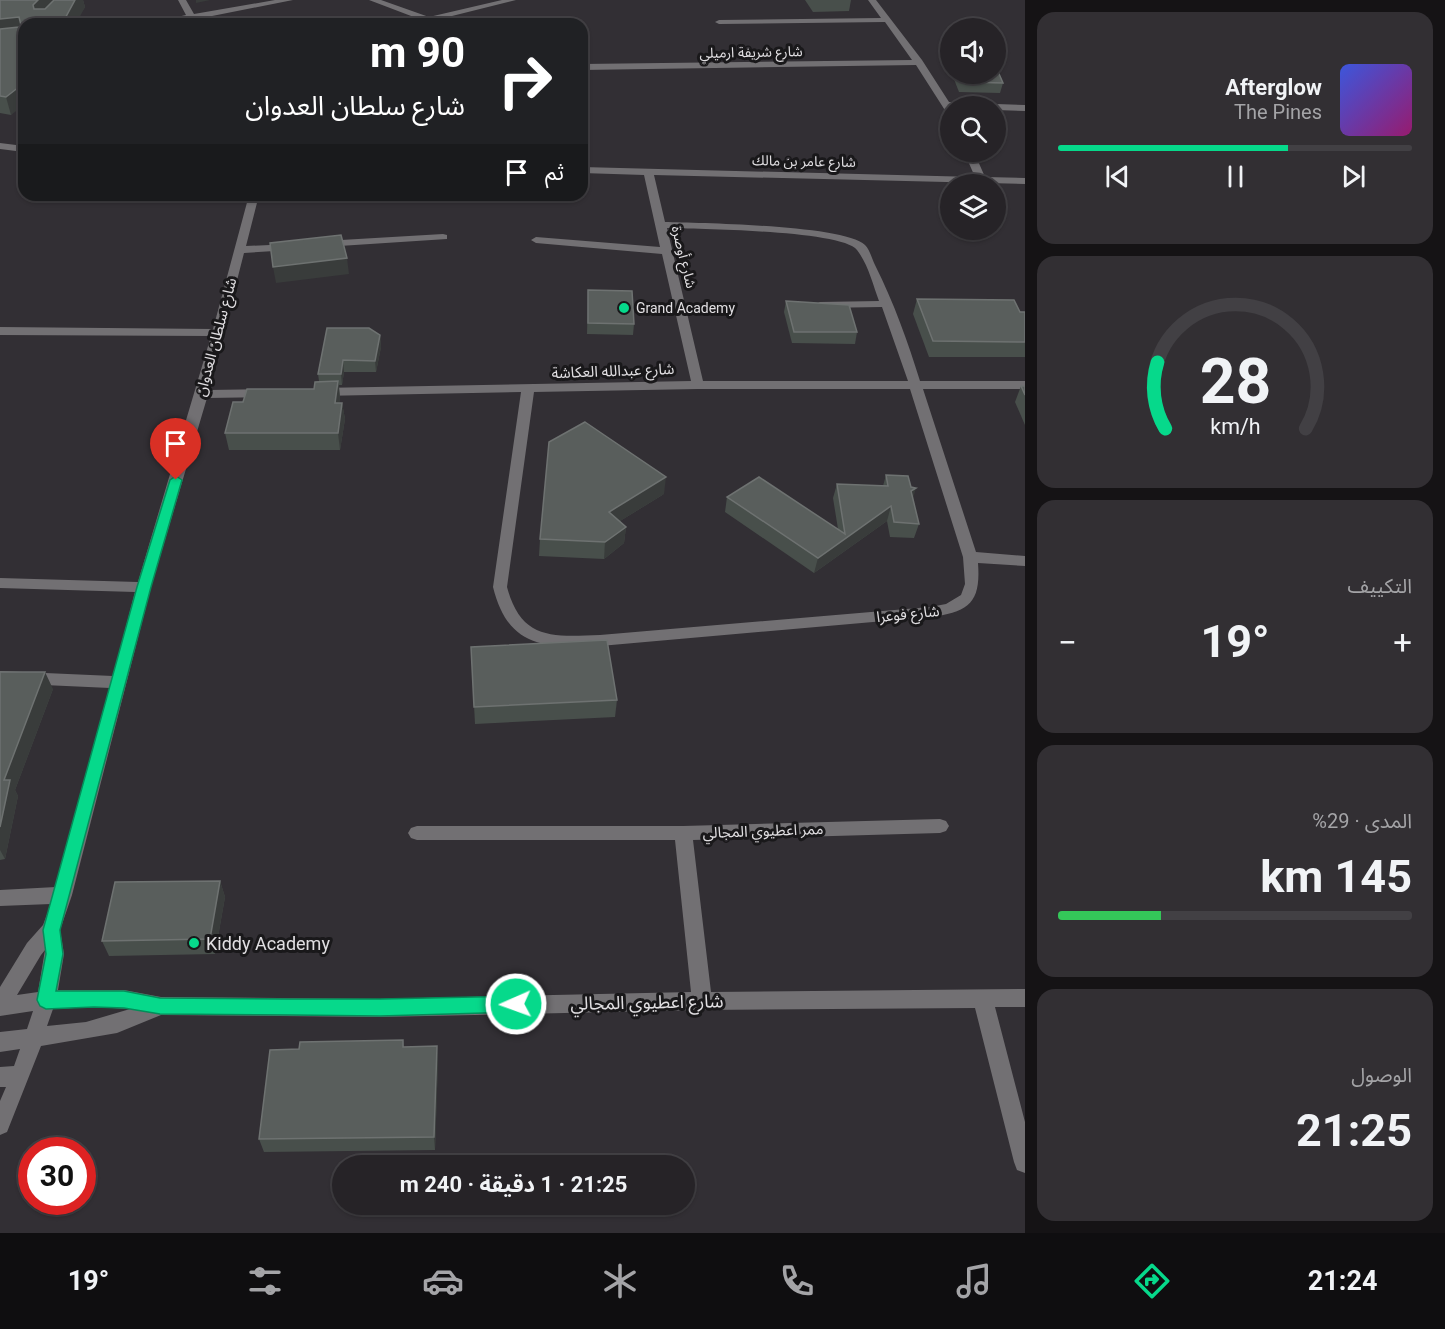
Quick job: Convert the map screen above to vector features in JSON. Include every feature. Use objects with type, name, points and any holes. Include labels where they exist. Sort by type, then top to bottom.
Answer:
[{"type":"street","points":[[182,0],[192,18],[289,0]]},
{"type":"street","points":[[374,0],[423,18]]},
{"type":"street","points":[[431,18],[512,0]]},
{"type":"street","points":[[872,0],[919,62],[941,96]]},
{"type":"street","points":[[719,22],[886,20]]},
{"type":"street","name":"شارع شريفة ارميلي","points":[[588,67],[839,65],[919,62]]},
{"type":"street","points":[[1006,107],[1025,108]]},
{"type":"street","points":[[0,146],[18,148]]},
{"type":"street","points":[[0,156],[18,158]]},
{"type":"street","name":"شارع عامر بن مالك","points":[[588,170],[940,179]]},
{"type":"street","name":"شارع أوصرة","points":[[648,171],[698,385]]},
{"type":"street","name":"شارع عامر بن مالك","points":[[1006,181],[1025,181]]},
{"type":"street","name":"شارع سلطان العدوان","points":[[0,1006],[34,949],[51,930],[63,895],[118,682],[201,394],[252,201]]},
{"type":"street","name":"شارع فوعرا","points":[[528,389],[500,587],[505,608],[514,623],[529,633],[550,640],[603,639],[930,612],[950,609],[968,598],[972,584],[970,557],[903,346],[861,247],[847,239],[749,228],[660,225]]},
{"type":"street","points":[[240,250],[443,237]]},
{"type":"street","points":[[536,240],[668,251]]},
{"type":"street","points":[[805,305],[886,304]]},
{"type":"street","points":[[0,331],[217,333]]},
{"type":"street","name":"شارع عبدالله العكاشة","points":[[310,393],[698,385],[1025,385]]},
{"type":"street","points":[[201,394],[276,393]]},
{"type":"street","points":[[970,557],[1025,561]]},
{"type":"street","points":[[0,584],[144,587]]},
{"type":"street","points":[[0,677],[118,682]]},
{"type":"street","name":"ممر اعطيوي المجالي","points":[[702,1000],[683,833],[940,826]]},
{"type":"street","points":[[417,833],[683,833]]},
{"type":"street","points":[[0,898],[63,895]]},
{"type":"street","name":"شارع سلطان العدوان","points":[[0,1125],[35,1038],[46,1000],[55,954],[51,930]]},
{"type":"street","name":"شارع اعطيوي المجالي","points":[[0,1006],[46,1000],[124,999],[160,1006],[380,1008],[702,1000],[1025,999]]},
{"type":"street","points":[[983,1000],[1025,1162]]},
{"type":"street","name":"شارع اعطيوي المجالي","points":[[0,1042],[86,1032],[117,1024],[160,1006]]},
{"type":"street","points":[[0,1077],[21,1076]]},
{"type":"building","points":[[0,0],[38,0],[33,5],[34,9],[45,9],[54,0],[75,0],[65,18],[0,19]]},
{"type":"building","points":[[18,27],[18,88],[6,97],[0,96],[0,29]]},
{"type":"building","points":[[341,235],[347,258],[273,267],[270,243]]},
{"type":"building","points":[[588,290],[632,291],[634,324],[588,323]]},
{"type":"building","points":[[917,299],[1014,300],[1020,312],[1025,312],[1025,342],[933,341]]},
{"type":"building","points":[[786,301],[849,305],[857,332],[794,332]]},
{"type":"building","points":[[327,328],[369,328],[380,335],[375,361],[343,360],[341,374],[318,374]]},
{"type":"building","points":[[338,381],[335,403],[342,403],[338,433],[225,433],[233,402],[243,402],[247,389],[314,389],[315,382]]},
{"type":"building","points":[[585,422],[666,477],[609,512],[626,527],[605,542],[540,539],[549,442]]},
{"type":"building","points":[[886,475],[908,476],[911,487],[916,488],[911,491],[919,524],[894,522],[891,506],[818,558],[727,497],[759,477],[845,534],[837,484],[888,486]]},
{"type":"building","points":[[607,640],[617,700],[474,707],[471,647]]},
{"type":"building","points":[[0,672],[45,672],[4,780],[10,780],[0,827]]},
{"type":"building","points":[[220,881],[210,939],[102,941],[115,882]]},
{"type":"building","points":[[403,1040],[403,1047],[437,1046],[434,1137],[259,1139],[270,1050],[299,1049],[300,1042]]},
{"type":"place","name":"Grand Academy","points":[[624,308]]},
{"type":"place","name":"Kiddy Academy","points":[[194,943]]},
{"type":"route","points":[[176,480],[118,682],[63,895],[51,930],[55,954],[46,1000],[124,999],[160,1006],[380,1008],[516,1004]]}]
